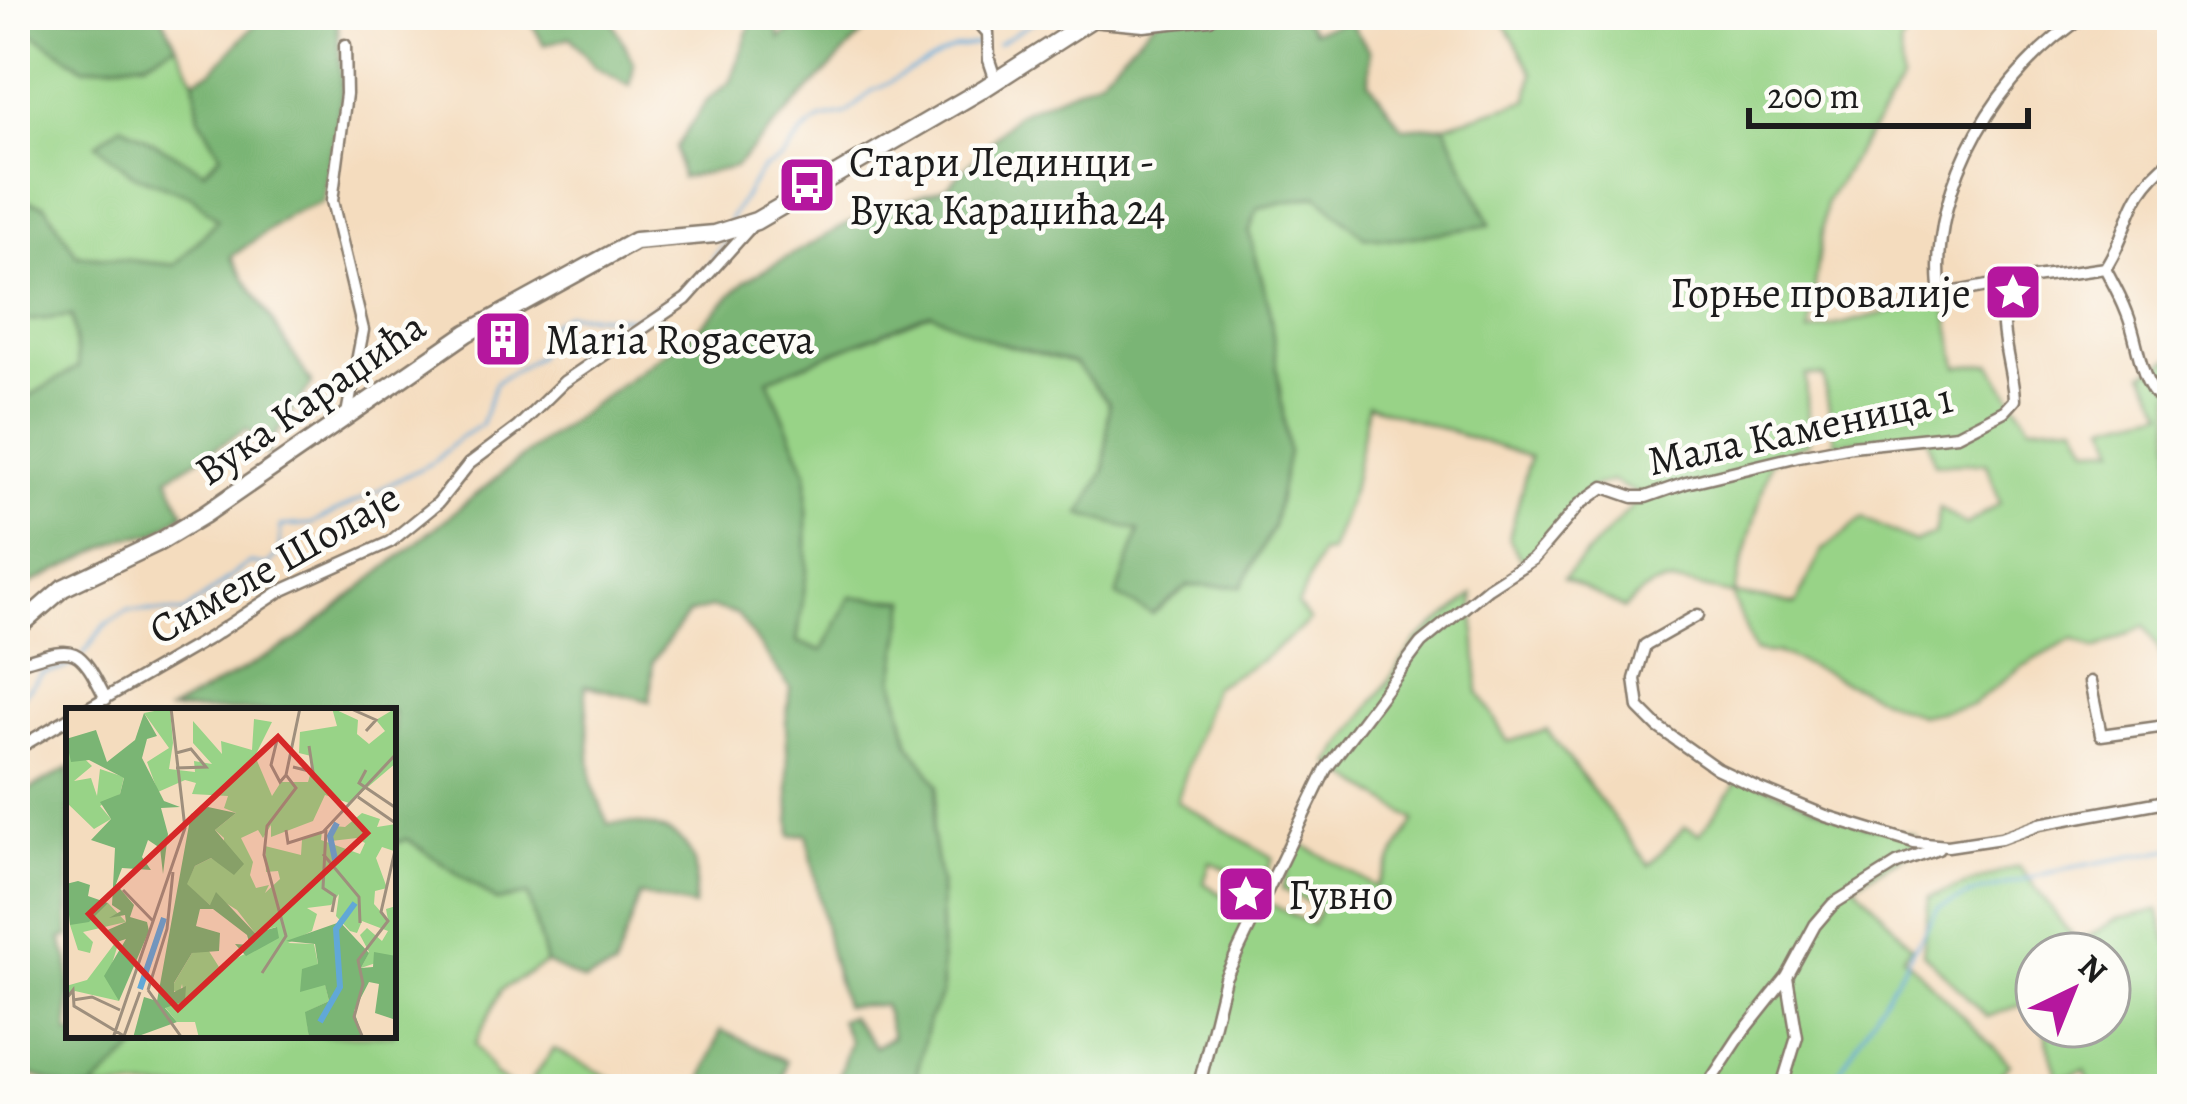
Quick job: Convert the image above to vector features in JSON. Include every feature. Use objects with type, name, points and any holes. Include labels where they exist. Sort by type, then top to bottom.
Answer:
[{"type":"street","points":[[972,15],[988,33],[988,60],[996,81]]},
{"type":"street","points":[[2086,15],[2026,62],[1977,129],[1941,242],[1940,288],[1950,293],[2105,268],[2132,202],[2152,174],[2172,158]]},
{"type":"street","points":[[1094,18],[1144,26],[1210,19]]},
{"type":"street","name":"Вука Караџића","points":[[15,630],[63,588],[174,533],[467,333],[635,241],[715,234],[756,221],[1094,18]]},
{"type":"street","points":[[345,45],[346,94],[332,201],[363,330],[347,414]]},
{"type":"street","name":"Симеле Шолаје","points":[[89,708],[279,592],[390,542],[438,503],[469,464],[517,428],[564,382],[686,299],[756,221]]},
{"type":"street","points":[[2105,268],[2129,315],[2141,368],[2158,400],[2172,409]]},
{"type":"street","name":"Мала Каменица 1","points":[[1198,1089],[1225,978],[1326,769],[1396,672],[1444,623],[1532,560],[1580,504],[1604,487],[1646,497],[1799,456],[1957,434],[2004,411],[2014,400],[2004,302],[2014,281]]},
{"type":"street","points":[[1698,615],[1646,645],[1635,679],[1640,709],[1658,728],[1716,768],[1758,788],[1914,844],[1948,846]]},
{"type":"street","points":[[15,664],[60,652],[81,656],[106,699]]},
{"type":"street","points":[[2090,682],[2101,735],[2159,727],[2172,733]]},
{"type":"street","points":[[15,750],[66,720]]},
{"type":"street","points":[[1705,1089],[1787,977],[1815,925],[1833,904],[1897,864],[2039,824],[2172,800]]},
{"type":"street","points":[[1781,1089],[1797,1036],[1787,977]]},
{"type":"green space","points":[[15,15],[161,15],[176,44],[147,60],[84,68],[15,22]]},
{"type":"green space","points":[[264,15],[337,15],[342,94],[323,202],[291,214],[231,257],[312,384],[272,440],[268,455],[247,429],[168,477],[184,513],[155,534],[128,537],[15,591],[15,405],[78,367],[72,316],[15,322],[15,198],[45,205],[77,255],[175,265],[218,220],[191,196],[132,174],[96,144],[122,125],[204,171],[221,154],[199,117],[194,79],[212,71]]},
{"type":"green space","points":[[527,15],[620,15],[612,21],[634,64],[630,86],[595,67],[570,37],[544,45]]},
{"type":"green space","points":[[754,15],[773,15],[780,39],[808,15],[881,15],[735,167],[681,178],[676,147],[706,102],[731,81]]},
{"type":"green space","points":[[1160,15],[1300,15],[1313,31],[1349,21],[1370,51],[1369,82],[1403,128],[1445,125],[1490,225],[1400,239],[1364,237],[1317,195],[1258,208],[1249,232],[1269,305],[1288,452],[1273,527],[1242,586],[1188,586],[1152,614],[1117,596],[1139,531],[1081,514],[1105,469],[1109,403],[1074,363],[992,341],[931,313],[768,379],[807,472],[807,570],[797,642],[823,651],[850,597],[907,600],[894,678],[909,743],[938,785],[932,832],[940,883],[942,994],[929,1019],[916,1077],[935,1089],[834,1089],[850,1042],[840,1020],[850,1016],[875,1047],[892,1037],[884,1005],[844,1006],[807,834],[791,836],[786,723],[790,688],[737,614],[710,608],[688,614],[653,661],[650,701],[585,685],[592,783],[608,824],[648,825],[673,835],[690,854],[696,876],[694,907],[640,895],[614,969],[584,981],[546,963],[528,895],[497,901],[407,839],[396,843],[396,708],[175,708],[298,639],[531,450],[701,326],[745,281],[857,218],[947,187],[1017,114],[1099,78]]},
{"type":"green space","points":[[1500,15],[1914,15],[1900,46],[1902,82],[1826,202],[1809,332],[1945,298],[1958,367],[1991,364],[2030,425],[2077,423],[2089,448],[2117,447],[2106,424],[2165,410],[2144,373],[2172,357],[2172,694],[2160,652],[2145,626],[2096,649],[2073,639],[2020,668],[1972,705],[1919,715],[1779,653],[1754,651],[1732,594],[1661,584],[1624,609],[1564,578],[1642,496],[1611,481],[1592,487],[1545,545],[1523,564],[1509,538],[1530,457],[1368,405],[1352,491],[1330,552],[1320,553],[1298,606],[1310,621],[1262,660],[1213,687],[1177,801],[1273,858],[1264,884],[1210,862],[1204,883],[1260,919],[1267,902],[1312,925],[1320,908],[1282,889],[1297,841],[1376,887],[1415,820],[1330,764],[1417,640],[1473,595],[1479,692],[1508,742],[1547,730],[1649,865],[1685,827],[1700,834],[1741,776],[1861,825],[1914,834],[1912,851],[1854,883],[1912,945],[1903,956],[2010,1064],[1985,1089],[935,1089],[916,1077],[929,1019],[942,994],[940,883],[932,832],[938,785],[909,743],[894,678],[907,601],[851,597],[822,652],[797,642],[807,570],[807,472],[768,379],[931,313],[992,341],[1074,363],[1109,403],[1105,469],[1139,531],[1152,614],[1188,586],[1242,586],[1269,305],[1249,232],[1258,208],[1317,195],[1490,224],[1445,125],[1528,100],[1533,73]],"holes":[[[1806,375],[1823,376],[1835,443],[1927,436],[1935,464],[1987,463],[2000,503],[1966,525],[1939,508],[1934,534],[1914,542],[1863,518],[1822,551],[1796,604],[1734,594],[1770,463],[1809,442]]]},
{"type":"green space","points":[[15,22],[84,68],[147,60],[176,44],[194,79],[199,117],[221,155],[203,171],[123,126],[132,174],[191,196],[218,220],[175,265],[77,255],[45,205],[15,198]]},
{"type":"green space","points":[[72,316],[79,367],[15,405],[15,322]]},
{"type":"green space","points":[[66,770],[66,937],[61,939],[66,953],[66,1038],[148,1038],[92,1089],[72,1089],[15,1069],[15,798]]},
{"type":"green space","points":[[407,838],[496,901],[528,895],[546,963],[501,990],[475,1044],[496,1076],[517,1089],[92,1089],[148,1038],[396,1038],[396,843]]},
{"type":"green space","points":[[2019,866],[2067,930],[2013,930],[2013,1008],[1987,1017],[1923,953],[1929,897]]},
{"type":"green space","points":[[2159,910],[2172,945],[2172,1089],[2092,1089],[2085,1071],[2058,1079],[2050,1050],[2133,1050],[2133,930],[2099,930],[2117,919]]},
{"type":"green space","points":[[721,1030],[786,1061],[782,1089],[699,1089]]},
{"type":"green space","points":[[554,1049],[633,1089],[525,1089]]},
{"type":"waterway","points":[[997,44],[1045,15]]},
{"type":"waterway","points":[[729,220],[762,169],[782,159],[821,119],[846,114],[872,91],[954,48],[983,43]]},
{"type":"waterway","points":[[83,655],[104,626],[128,610],[183,613],[249,563],[268,566],[279,552],[281,526],[312,524],[435,461],[481,425],[495,383],[537,357],[549,325],[566,314],[632,318],[686,289],[726,239]]},
{"type":"waterway","points":[[15,703],[43,673],[76,662]]},
{"type":"waterway","points":[[1829,1089],[1938,908],[2063,869],[2172,849]]},
{"type":"place","name":"Стари Лединци - Вука Караџића 24","points":[[807,185]]},
{"type":"place","name":"Горње провалије","points":[[2013,292]]},
{"type":"place","name":"Maria Rogaceva","points":[[503,339]]},
{"type":"place","name":"Гувно","points":[[1246,894]]}]
